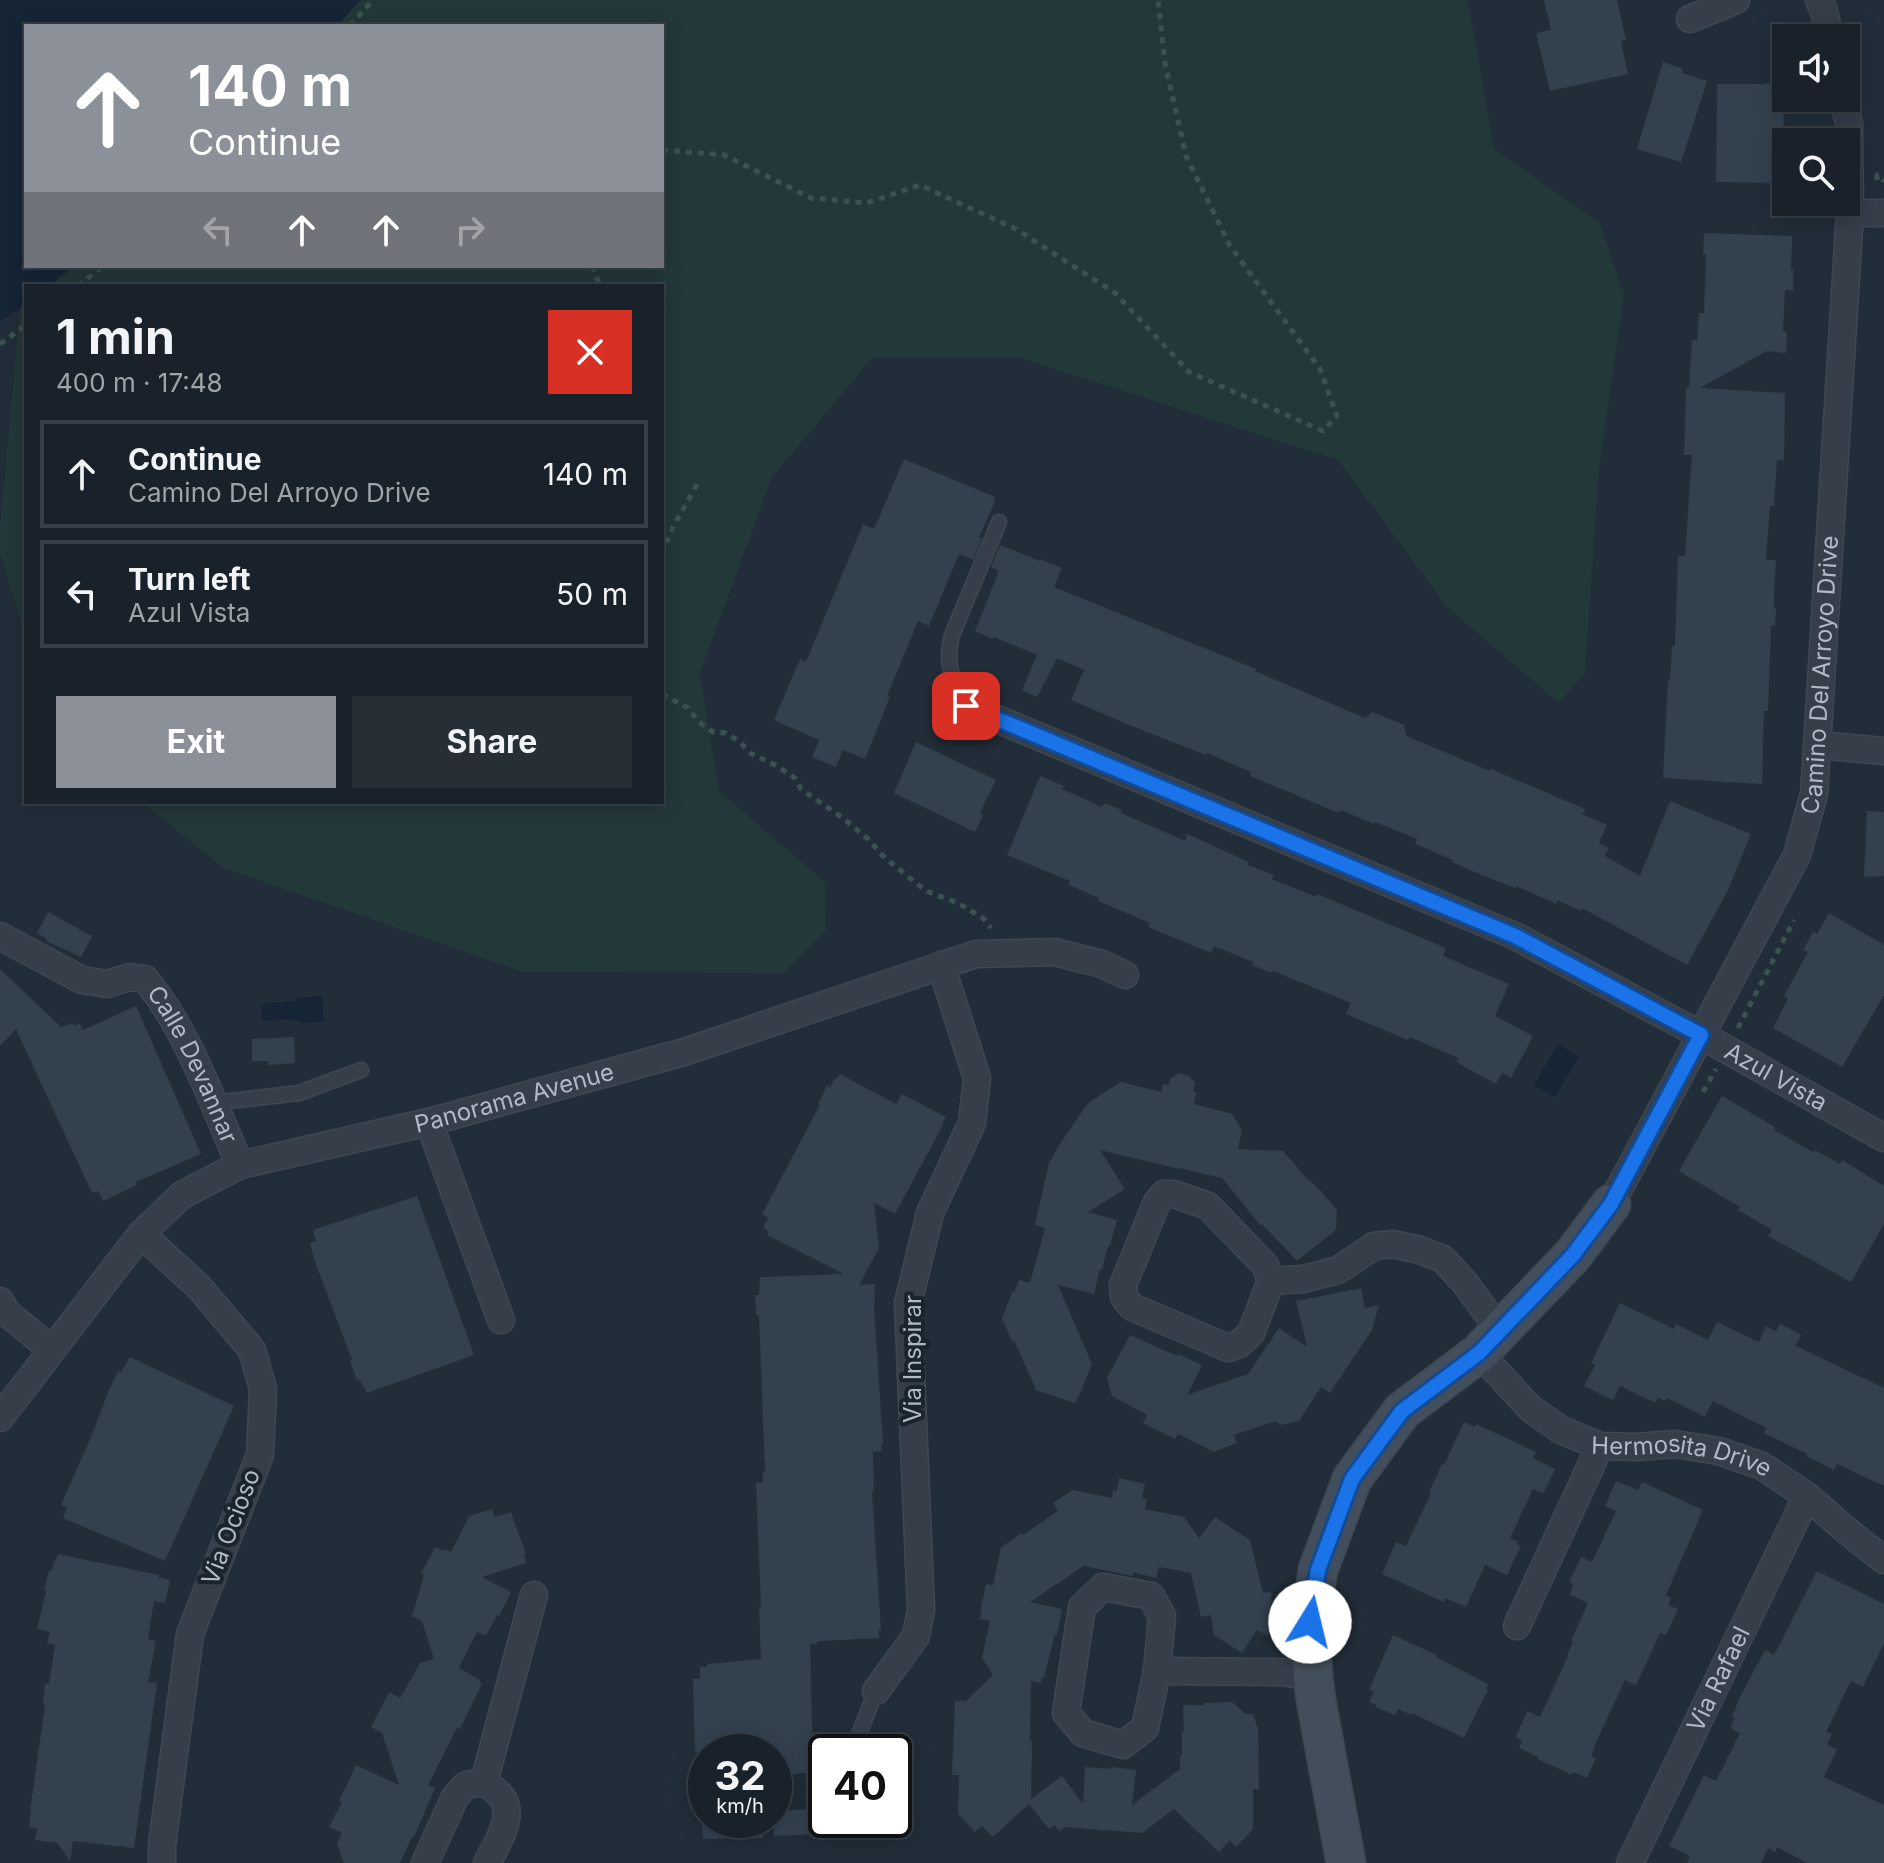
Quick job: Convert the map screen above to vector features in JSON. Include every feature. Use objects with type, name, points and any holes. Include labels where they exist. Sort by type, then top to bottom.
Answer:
[{"type":"street","points":[[1690,19],[1736,0]]},
{"type":"street","points":[[1819,0],[1827,24]]},
{"type":"street","points":[[1860,213],[1884,213]]},
{"type":"street","name":"Camino Del Arroyo Drive","points":[[1611,1204],[1797,855],[1814,794],[1850,216]]},
{"type":"street","name":"Azul Vista","points":[[966,706],[1515,936],[1701,1035],[1884,1138]]},
{"type":"street","points":[[1818,745],[1884,751]]},
{"type":"street","name":"Calle Devannar","points":[[0,936],[82,980],[107,984],[130,977],[145,979],[182,1033],[240,1165]]},
{"type":"street","name":"Panorama Avenue","points":[[0,1418],[141,1234],[182,1195],[240,1165],[429,1122],[684,1052],[976,954],[1054,952],[1102,964],[1125,975]]},
{"type":"street","name":"Via Inspirar","points":[[876,1691],[916,1636],[921,1610],[908,1303],[930,1213],[972,1123],[977,1078],[941,965]]},
{"type":"street","points":[[429,1122],[501,1320]]},
{"type":"street","points":[[1164,1194],[1174,1194],[1208,1206],[1265,1265],[1271,1281],[1251,1333],[1239,1344],[1228,1348],[1132,1307],[1124,1297],[1123,1285],[1157,1202],[1164,1194]]},
{"type":"street","points":[[1346,1863],[1313,1677],[1310,1622],[1318,1570],[1352,1479],[1402,1411],[1490,1342],[1573,1255],[1611,1204]]},
{"type":"street","name":"Via Ocioso","points":[[141,1234],[199,1287],[252,1350],[263,1389],[260,1455],[190,1634],[162,1863]]},
{"type":"street","name":"Hermosita Drive","points":[[1271,1281],[1303,1279],[1338,1270],[1374,1246],[1393,1244],[1443,1259],[1465,1283],[1490,1342],[1531,1409],[1561,1430],[1600,1446],[1675,1444],[1719,1451],[1762,1466],[1807,1496],[1884,1560]]},
{"type":"street","points":[[0,1301],[7,1313],[52,1350]]},
{"type":"street","points":[[1517,1626],[1600,1446]]},
{"type":"street","name":"Via Rafael","points":[[1630,1863],[1807,1496]]},
{"type":"street","points":[[1103,1587],[1151,1596],[1162,1616],[1157,1671],[1145,1728],[1123,1745],[1083,1733],[1066,1713],[1082,1607],[1103,1587]]},
{"type":"street","points":[[484,1782],[534,1595]]},
{"type":"street","points":[[1157,1671],[1282,1672],[1313,1677]]},
{"type":"street","points":[[425,1863],[455,1797],[466,1785],[484,1782],[502,1796],[508,1811],[504,1828],[487,1863]]},
{"type":"lane","points":[[966,706],[949,667],[948,650],[999,522]]},
{"type":"lane","points":[[213,1103],[299,1093],[361,1070]]},
{"type":"lane","name":"Via Inspirar","points":[[859,1734],[876,1691]]},
{"type":"path","points":[[352,24],[373,0]]},
{"type":"path","points":[[664,150],[724,155],[811,198],[867,203],[920,185],[1016,229],[1115,293],[1189,372],[1323,431],[1337,416],[1320,369],[1230,246],[1186,156],[1165,64],[1158,0]]},
{"type":"path","points":[[80,284],[100,268]]},
{"type":"path","points":[[0,344],[24,326]]},
{"type":"path","points":[[664,549],[699,481]]},
{"type":"path","points":[[664,695],[688,708],[699,722],[713,732],[726,733],[750,753],[795,778],[801,789],[844,819],[926,891],[958,903],[983,918],[1009,953]]},
{"type":"green space","points":[[361,0],[1468,0],[1494,149],[1600,223],[1624,294],[1599,469],[1585,673],[1559,703],[1447,607],[1338,460],[1017,357],[873,357],[772,477],[700,673],[719,791],[825,882],[826,930],[784,973],[523,972],[224,868],[144,804],[664,804],[664,284],[52,284],[72,268],[664,268],[664,24],[338,24]]},
{"type":"green space","points":[[24,306],[24,632],[0,554],[20,309]]},
{"type":"water","points":[[0,0],[361,0],[338,24],[24,24],[24,268],[72,268],[52,284],[24,284],[24,305],[0,321]]},
{"type":"water","points":[[322,996],[324,1022],[302,1023],[294,1019],[262,1021],[261,1004]]},
{"type":"water","points":[[1558,1044],[1579,1057],[1555,1097],[1534,1085]]},
{"type":"building","points":[[1544,0],[1617,0],[1626,40],[1621,41],[1628,74],[1550,91],[1536,33],[1551,30]]},
{"type":"building","points":[[1663,62],[1683,69],[1682,73],[1707,81],[1681,162],[1637,149]]},
{"type":"building","points":[[1772,83],[1772,112],[1784,112],[1784,128],[1772,128],[1772,183],[1716,182],[1717,84]]},
{"type":"building","points":[[1704,233],[1792,236],[1793,290],[1785,290],[1783,331],[1787,332],[1786,353],[1767,351],[1700,388],[1785,393],[1784,460],[1777,460],[1766,560],[1776,560],[1776,608],[1775,626],[1771,626],[1768,711],[1764,711],[1762,784],[1663,778],[1668,680],[1672,646],[1675,646],[1678,556],[1685,556],[1692,455],[1684,455],[1686,388],[1689,388],[1692,340],[1697,341],[1699,313],[1704,313]]},
{"type":"building","points":[[904,459],[995,497],[994,504],[979,537],[982,538],[973,560],[959,554],[929,626],[918,621],[865,759],[843,750],[836,767],[812,757],[819,740],[774,720],[800,659],[806,662],[863,524],[874,529]]},
{"type":"building","points":[[1000,545],[1062,568],[1054,587],[1256,669],[1365,718],[1372,712],[1404,725],[1406,736],[1585,809],[1582,814],[1607,825],[1599,843],[1609,848],[1605,856],[1640,876],[1670,801],[1751,834],[1728,890],[1687,965],[1582,908],[1581,911],[1557,900],[1556,904],[1472,871],[1415,844],[1417,839],[1341,810],[1339,813],[1250,776],[1251,772],[1207,753],[1071,700],[1084,670],[1057,658],[1037,697],[1022,690],[1037,655],[975,631],[999,571],[991,567]]},
{"type":"building","points":[[916,742],[996,780],[980,813],[983,815],[975,832],[894,793]]},
{"type":"building","points":[[1040,776],[1102,807],[1104,803],[1122,810],[1121,813],[1185,841],[1187,834],[1274,875],[1272,879],[1316,897],[1317,894],[1446,948],[1443,956],[1509,984],[1495,1016],[1533,1036],[1511,1078],[1502,1073],[1496,1084],[1456,1062],[1458,1058],[1346,1014],[1351,1003],[1252,965],[1253,962],[1214,946],[1211,953],[1148,927],[1150,923],[1098,901],[1099,898],[1069,885],[1070,881],[1007,855]]},
{"type":"building","points":[[1867,811],[1884,812],[1884,876],[1864,877]]},
{"type":"building","points":[[48,912],[92,936],[81,957],[46,941],[37,933]]},
{"type":"building","points":[[1829,913],[1884,945],[1884,995],[1842,1067],[1773,1028],[1788,999],[1784,996],[1808,952],[1803,950]]},
{"type":"building","points":[[0,969],[61,1027],[80,1023],[83,1030],[136,1006],[201,1154],[136,1182],[137,1185],[103,1201],[98,1191],[92,1193],[16,1029],[0,1046]]},
{"type":"building","points":[[294,1037],[295,1063],[268,1065],[268,1061],[252,1061],[252,1039]]},
{"type":"building","points":[[1178,1073],[1189,1076],[1195,1083],[1194,1104],[1232,1114],[1242,1130],[1238,1149],[1283,1151],[1337,1210],[1336,1230],[1297,1261],[1260,1225],[1222,1178],[1100,1150],[1125,1189],[1088,1212],[1117,1220],[1110,1246],[1094,1294],[1058,1285],[1092,1364],[1075,1403],[1036,1390],[1002,1319],[1019,1280],[1030,1283],[1045,1228],[1035,1225],[1049,1163],[1088,1103],[1121,1082],[1161,1092],[1163,1084],[1169,1085],[1170,1079]]},
{"type":"building","points":[[840,1074],[896,1104],[902,1094],[946,1117],[895,1214],[874,1203],[879,1248],[859,1285],[875,1284],[883,1443],[882,1451],[873,1452],[872,1491],[881,1630],[879,1638],[810,1644],[813,1734],[808,1734],[808,1773],[792,1774],[792,1734],[695,1734],[693,1679],[700,1679],[700,1667],[707,1667],[707,1664],[761,1659],[756,1483],[763,1482],[765,1471],[759,1315],[756,1315],[755,1295],[759,1295],[760,1277],[844,1274],[767,1235],[769,1231],[763,1228],[768,1218],[762,1214],[820,1105],[827,1085],[830,1087]]},
{"type":"building","points":[[1722,1096],[1813,1152],[1815,1150],[1840,1164],[1842,1160],[1884,1186],[1884,1224],[1851,1282],[1768,1236],[1772,1230],[1679,1171]]},
{"type":"building","points":[[417,1196],[474,1355],[367,1393],[360,1380],[357,1381],[314,1259],[310,1243],[316,1241],[313,1230]]},
{"type":"building","points":[[1361,1288],[1365,1308],[1379,1305],[1372,1330],[1330,1393],[1321,1387],[1299,1421],[1280,1425],[1276,1421],[1234,1435],[1237,1443],[1214,1452],[1178,1434],[1175,1439],[1143,1423],[1147,1415],[1112,1396],[1107,1378],[1130,1335],[1202,1365],[1187,1395],[1248,1374],[1279,1328],[1307,1347],[1296,1301]]},
{"type":"building","points":[[1620,1303],[1674,1329],[1676,1324],[1708,1340],[1717,1322],[1759,1342],[1766,1326],[1776,1331],[1780,1324],[1801,1334],[1796,1346],[1884,1388],[1884,1486],[1837,1464],[1834,1470],[1764,1433],[1766,1428],[1713,1401],[1705,1417],[1667,1398],[1665,1401],[1658,1398],[1655,1403],[1620,1386],[1613,1400],[1584,1386],[1595,1365],[1591,1363]]},
{"type":"building","points":[[130,1357],[234,1406],[165,1561],[63,1518],[67,1507],[61,1505],[109,1390],[118,1371],[121,1372]]},
{"type":"building","points":[[1464,1422],[1475,1427],[1476,1424],[1536,1452],[1533,1458],[1555,1469],[1543,1494],[1533,1489],[1510,1538],[1521,1546],[1507,1575],[1485,1565],[1466,1607],[1445,1598],[1444,1602],[1382,1574],[1396,1542],[1406,1546]]},
{"type":"building","points":[[1119,1478],[1145,1484],[1142,1498],[1147,1499],[1145,1509],[1184,1517],[1199,1538],[1215,1517],[1250,1540],[1263,1593],[1271,1592],[1272,1615],[1268,1636],[1257,1630],[1242,1653],[1214,1635],[1211,1615],[1201,1617],[1191,1573],[1159,1567],[1156,1578],[1084,1566],[1030,1602],[1062,1609],[1044,1678],[1041,1683],[1031,1681],[1031,1799],[1062,1776],[1083,1804],[1085,1767],[1111,1767],[1136,1770],[1132,1805],[1180,1769],[1183,1707],[1232,1702],[1246,1714],[1253,1714],[1258,1729],[1259,1789],[1253,1789],[1253,1829],[1236,1847],[1230,1840],[1219,1852],[1174,1809],[1142,1833],[1065,1827],[1059,1831],[1054,1825],[1049,1829],[1029,1804],[993,1837],[982,1826],[975,1832],[958,1814],[959,1775],[952,1775],[955,1701],[966,1701],[993,1675],[982,1658],[990,1621],[980,1619],[980,1613],[986,1584],[993,1585],[1001,1547],[1058,1511],[1053,1503],[1073,1490],[1112,1498],[1113,1490],[1117,1491]]},
{"type":"building","points":[[1616,1481],[1638,1490],[1642,1482],[1703,1510],[1666,1595],[1671,1598],[1668,1605],[1678,1609],[1666,1635],[1660,1633],[1636,1686],[1625,1680],[1596,1742],[1591,1756],[1596,1758],[1587,1778],[1573,1772],[1572,1775],[1538,1759],[1519,1748],[1522,1741],[1516,1737],[1527,1711],[1540,1717],[1568,1656],[1571,1641],[1588,1603],[1570,1595],[1573,1584],[1569,1582],[1581,1557],[1592,1562],[1616,1511],[1605,1506]]},
{"type":"building","points":[[492,1509],[495,1517],[511,1512],[526,1554],[526,1563],[482,1577],[511,1592],[486,1636],[477,1632],[459,1668],[482,1684],[428,1785],[435,1788],[400,1863],[344,1863],[337,1844],[342,1833],[329,1827],[356,1765],[399,1785],[382,1733],[371,1727],[389,1692],[400,1698],[420,1663],[434,1659],[422,1621],[412,1616],[424,1575],[421,1574],[435,1547],[451,1552],[469,1516]]},
{"type":"building","points":[[58,1554],[170,1580],[165,1603],[154,1601],[148,1639],[156,1641],[148,1682],[157,1683],[134,1848],[73,1841],[70,1862],[58,1843],[35,1840],[37,1828],[29,1827],[45,1705],[45,1683],[49,1684],[55,1645],[47,1643],[50,1632],[37,1629],[49,1570]]},
{"type":"building","points":[[1817,1571],[1884,1604],[1884,1643],[1863,1687],[1851,1681],[1826,1732],[1832,1734],[1827,1744],[1837,1750],[1824,1777],[1884,1805],[1884,1863],[1807,1863],[1777,1847],[1775,1852],[1768,1848],[1761,1863],[1687,1863],[1690,1856],[1669,1846],[1704,1775],[1716,1781],[1740,1733],[1731,1726],[1740,1697],[1765,1650],[1774,1655]]},
{"type":"building","points":[[1393,1635],[1488,1684],[1488,1690],[1464,1738],[1412,1713],[1398,1709],[1395,1715],[1369,1702],[1374,1692],[1369,1690]]},
{"type":"building","points":[[808,1809],[808,1834],[792,1835],[792,1810]]},
{"type":"route","points":[[966,706],[1515,936],[1701,1035],[1611,1204],[1573,1255],[1479,1353],[1402,1411],[1352,1479],[1318,1570],[1310,1622]]}]
